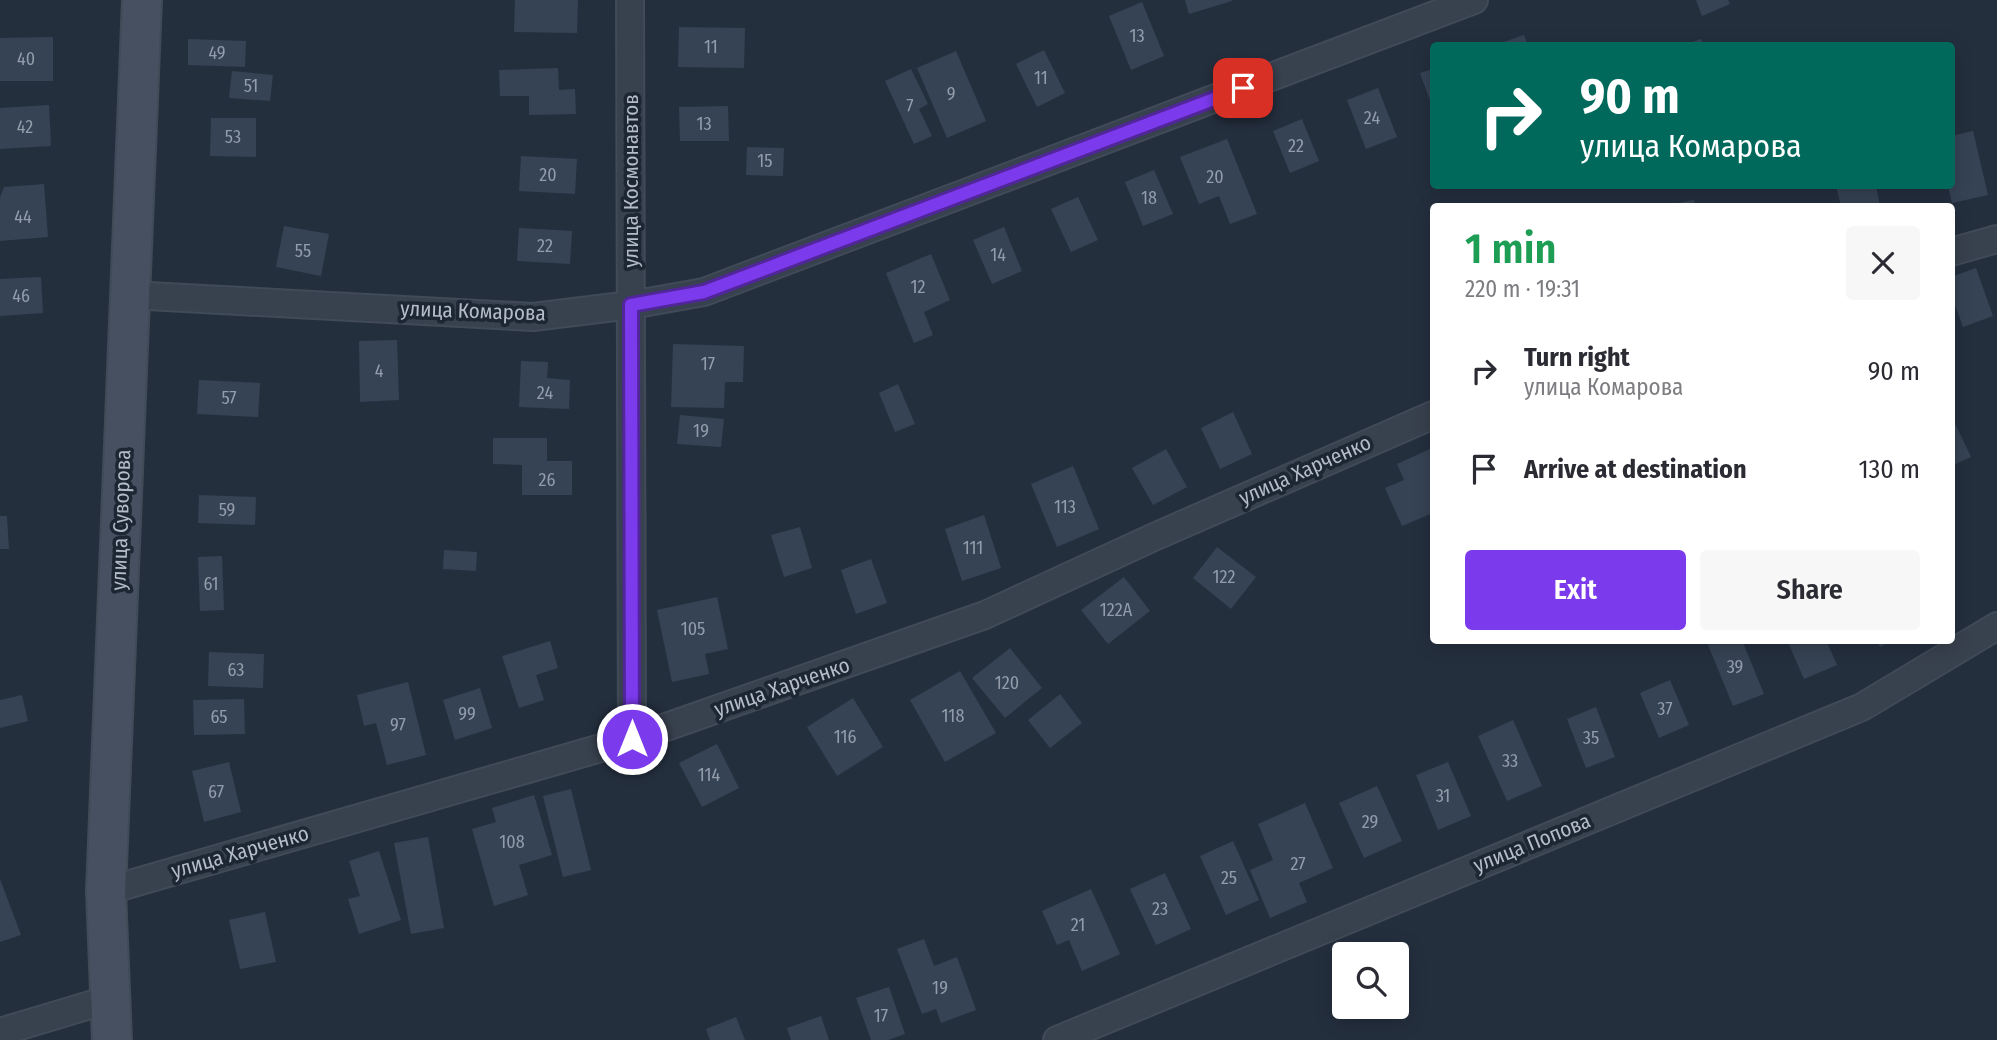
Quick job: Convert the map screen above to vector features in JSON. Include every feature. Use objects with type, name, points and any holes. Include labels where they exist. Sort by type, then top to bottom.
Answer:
[{"type":"main road","name":"улица Суворова","points":[[111,1040],[106,891],[142,0]]},
{"type":"street","name":"улица Космонавтов","points":[[630,0],[632,739]]},
{"type":"street","name":"улица Комарова","points":[[130,295],[533,317],[631,305],[704,292],[1474,0]]},
{"type":"street","points":[[1955,252],[1997,239]]},
{"type":"street","name":"улица Харченко","points":[[106,891],[632,739],[985,615],[1154,537],[1430,416]]},
{"type":"street","name":"улица Попова","points":[[1057,1040],[1862,707],[1997,626]]},
{"type":"street","points":[[0,1032],[110,999]]},
{"type":"building","points":[[515,0],[578,0],[577,33],[514,32]]},
{"type":"building","points":[[1185,0],[1232,0],[1232,1],[1189,14]]},
{"type":"building","points":[[1696,0],[1728,0],[1730,4],[1702,16]]},
{"type":"building","points":[[1142,2],[1164,56],[1131,70],[1109,16]]},
{"type":"building","points":[[679,27],[745,28],[744,68],[678,67]]},
{"type":"building","points":[[1524,35],[1527,42],[1504,42]]},
{"type":"building","points":[[53,37],[53,81],[0,81],[0,38]]},
{"type":"building","points":[[188,39],[246,41],[245,67],[188,65]]},
{"type":"building","points":[[1044,50],[1065,93],[1037,107],[1016,64]]},
{"type":"building","points":[[956,51],[986,121],[947,138],[917,68]]},
{"type":"building","points":[[558,68],[559,90],[575,89],[576,114],[529,115],[529,96],[500,96],[499,70]]},
{"type":"building","points":[[911,69],[928,104],[919,109],[932,136],[914,144],[885,81]]},
{"type":"building","points":[[1430,70],[1430,101],[1420,73]]},
{"type":"building","points":[[232,71],[273,75],[270,101],[229,98]]},
{"type":"building","points":[[1378,88],[1397,137],[1366,149],[1347,100]]},
{"type":"building","points":[[49,105],[51,146],[0,149],[0,108]]},
{"type":"building","points":[[728,106],[729,141],[680,141],[679,107]]},
{"type":"building","points":[[211,118],[256,118],[256,157],[210,156]]},
{"type":"building","points":[[1302,119],[1319,161],[1290,173],[1273,131]]},
{"type":"building","points":[[1973,131],[1988,195],[1952,203],[1949,189],[1955,189],[1955,135]]},
{"type":"building","points":[[1227,139],[1257,214],[1230,224],[1219,196],[1199,204],[1180,157]]},
{"type":"building","points":[[747,147],[784,148],[783,176],[746,175]]},
{"type":"building","points":[[521,156],[577,159],[575,194],[519,191]]},
{"type":"building","points":[[1154,170],[1173,214],[1143,226],[1125,182]]},
{"type":"building","points":[[44,184],[48,237],[0,241],[0,197],[4,187]]},
{"type":"building","points":[[1837,189],[1877,189],[1879,203],[1840,203]]},
{"type":"building","points":[[1078,197],[1098,240],[1071,252],[1051,209]]},
{"type":"building","points":[[284,226],[329,234],[321,276],[276,267]]},
{"type":"building","points":[[1004,227],[1022,271],[992,284],[973,240]]},
{"type":"building","points":[[519,228],[572,231],[570,264],[517,261]]},
{"type":"building","points":[[931,254],[950,300],[924,312],[933,335],[914,343],[886,273]]},
{"type":"building","points":[[1976,268],[1993,316],[1963,327],[1955,305],[1955,276]]},
{"type":"building","points":[[41,277],[43,313],[0,316],[0,279]]},
{"type":"building","points":[[397,340],[399,400],[360,402],[359,341]]},
{"type":"building","points":[[673,344],[744,346],[743,382],[725,382],[724,408],[671,407]]},
{"type":"building","points":[[521,361],[548,362],[547,378],[570,380],[569,409],[519,407]]},
{"type":"building","points":[[199,380],[260,383],[258,417],[197,414]]},
{"type":"building","points":[[898,384],[915,424],[895,432],[879,393]]},
{"type":"building","points":[[1233,412],[1252,454],[1220,469],[1201,428]]},
{"type":"building","points":[[680,415],[724,419],[721,447],[677,444]]},
{"type":"building","points":[[1955,423],[1971,457],[1955,464]]},
{"type":"building","points":[[493,438],[547,438],[547,461],[572,461],[572,495],[522,495],[522,465],[493,464]]},
{"type":"building","points":[[1166,449],[1187,487],[1153,505],[1132,468]]},
{"type":"building","points":[[1430,449],[1430,514],[1402,526],[1385,488],[1404,480],[1397,464]]},
{"type":"building","points":[[1073,466],[1099,529],[1057,547],[1031,484]]},
{"type":"building","points":[[199,495],[256,497],[255,525],[198,523]]},
{"type":"building","points":[[984,515],[1001,568],[962,581],[945,529]]},
{"type":"building","points":[[0,516],[7,516],[9,549],[0,549]]},
{"type":"building","points":[[800,527],[812,568],[784,577],[771,535]]},
{"type":"building","points":[[1217,547],[1256,577],[1231,609],[1193,578]]},
{"type":"building","points":[[444,550],[477,552],[476,571],[443,569]]},
{"type":"building","points":[[222,556],[224,610],[200,611],[198,557]]},
{"type":"building","points":[[871,559],[887,603],[856,614],[841,570]]},
{"type":"building","points":[[1124,577],[1150,611],[1108,644],[1081,610]]},
{"type":"building","points":[[717,597],[728,649],[705,654],[709,674],[672,682],[657,610]]},
{"type":"building","points":[[550,641],[558,668],[536,675],[544,700],[519,708],[502,656]]},
{"type":"building","points":[[1708,644],[1744,644],[1764,694],[1733,706]]},
{"type":"building","points":[[1789,644],[1828,644],[1837,665],[1804,679]]},
{"type":"building","points":[[1010,648],[1042,688],[1005,718],[972,678]]},
{"type":"building","points":[[209,652],[264,654],[263,688],[208,686]]},
{"type":"building","points":[[960,671],[996,733],[945,762],[910,700]]},
{"type":"building","points":[[1670,680],[1689,725],[1659,738],[1640,693]]},
{"type":"building","points":[[408,682],[426,755],[387,765],[376,723],[364,726],[357,695]]},
{"type":"building","points":[[480,688],[492,728],[455,740],[443,700]]},
{"type":"building","points":[[1060,694],[1082,723],[1050,748],[1028,720]]},
{"type":"building","points":[[22,695],[28,721],[0,728],[0,700]]},
{"type":"building","points":[[853,698],[883,747],[837,776],[807,727]]},
{"type":"building","points":[[244,699],[245,734],[194,735],[193,700]]},
{"type":"building","points":[[1596,707],[1615,757],[1586,768],[1567,719]]},
{"type":"building","points":[[1513,720],[1542,786],[1507,801],[1478,736]]},
{"type":"building","points":[[717,744],[739,788],[702,807],[679,763]]},
{"type":"building","points":[[229,762],[241,812],[204,822],[192,771]]},
{"type":"building","points":[[1448,762],[1471,816],[1438,830],[1416,775]]},
{"type":"building","points":[[1377,786],[1402,841],[1364,858],[1339,803]]},
{"type":"building","points":[[571,789],[591,870],[563,877],[543,796]]},
{"type":"building","points":[[534,795],[552,855],[519,865],[528,895],[494,906],[472,829],[496,822],[492,808]]},
{"type":"building","points":[[1305,803],[1333,868],[1299,883],[1307,902],[1270,918],[1250,870],[1273,860],[1258,824]]},
{"type":"building","points":[[428,837],[444,928],[411,934],[394,843]]},
{"type":"building","points":[[1233,841],[1259,900],[1226,915],[1200,856]]},
{"type":"building","points":[[379,851],[401,920],[359,934],[348,899],[360,896],[349,861]]},
{"type":"building","points":[[1165,873],[1191,929],[1156,945],[1130,889]]},
{"type":"building","points":[[0,879],[21,935],[0,942]]},
{"type":"building","points":[[1091,889],[1120,954],[1082,971],[1069,940],[1057,945],[1042,911]]},
{"type":"building","points":[[265,912],[276,962],[240,969],[229,920]]},
{"type":"building","points":[[924,939],[934,966],[957,957],[976,1010],[941,1023],[936,1009],[922,1014],[897,949]]},
{"type":"building","points":[[889,987],[905,1034],[888,1040],[871,1040],[856,998]]},
{"type":"building","points":[[821,1016],[829,1040],[791,1040],[787,1028]]},
{"type":"building","points":[[736,1017],[745,1040],[710,1040],[706,1029]]},
{"type":"route","points":[[632,739],[631,305],[704,292],[1243,88]]}]
